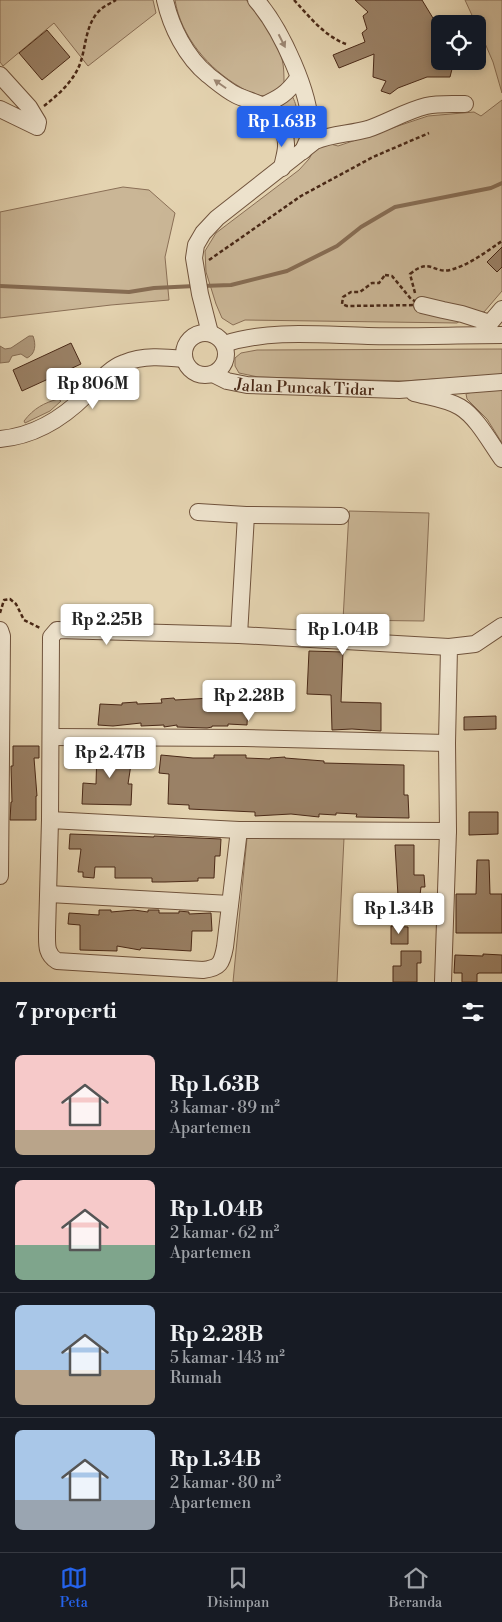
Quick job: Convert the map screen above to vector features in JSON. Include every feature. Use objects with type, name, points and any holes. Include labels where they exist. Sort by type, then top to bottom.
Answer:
[{"type":"street","points":[[165,0],[171,22],[189,54],[206,73],[236,94],[262,106],[279,124],[286,146],[282,168]]},
{"type":"street","points":[[256,0],[277,30],[303,89],[310,119],[310,136],[303,151]]},
{"type":"street","points":[[0,75],[29,107],[38,122],[36,127],[0,109]]},
{"type":"street","points":[[262,106],[289,91],[298,78]]},
{"type":"street","points":[[210,333],[195,271],[194,258],[196,245],[203,233],[217,218],[315,141],[333,135],[369,128],[428,105],[465,104]]},
{"type":"street","points":[[422,304],[490,323]]},
{"type":"street","points":[[479,335],[502,310]]},
{"type":"street","points":[[204,332],[210,333],[221,339],[224,344],[227,356],[226,362],[213,374],[201,375],[195,373],[186,364],[184,359],[185,347],[192,337],[204,332]]},
{"type":"street","points":[[224,344],[267,334],[424,337],[502,335]]},
{"type":"street","points":[[0,439],[29,433],[60,416],[86,395],[109,371],[123,363],[140,358],[184,359]]},
{"type":"street","name":"Jalan Puncak Tidar","points":[[213,374],[227,381],[247,385],[399,390],[502,382]]},
{"type":"street","points":[[460,407],[462,385]]},
{"type":"street","name":"Jalan Puncak Tidar","points":[[399,390],[438,399],[460,407],[472,417],[502,459]]},
{"type":"street","points":[[198,512],[246,515],[341,516]]},
{"type":"street","points":[[239,635],[246,515]]},
{"type":"street","points":[[239,830],[225,947],[221,963],[210,969],[203,970],[57,962],[50,955],[47,950],[51,637],[57,630],[239,635],[449,647],[475,644],[502,626]]},
{"type":"street","points":[[0,630],[2,645],[0,876]]},
{"type":"street","points":[[443,982],[448,831],[449,647]]},
{"type":"street","points":[[51,737],[447,742]]},
{"type":"street","points":[[50,820],[239,830],[448,831]]},
{"type":"street","points":[[49,894],[230,904]]},
{"type":"path","points":[[33,114],[54,98],[68,84],[80,63],[87,34],[94,17],[100,10],[116,0]]},
{"type":"path","points":[[294,0],[325,32],[336,41],[346,44]]},
{"type":"path","points":[[195,271],[301,196],[373,157],[429,133]]},
{"type":"path","points":[[422,304],[413,289],[410,274],[416,269],[427,266],[447,271],[463,266],[502,241]]},
{"type":"path","points":[[386,275],[392,276],[411,298],[422,304],[347,306],[342,304],[343,297],[351,292],[360,292],[368,284],[379,283],[386,275]]},
{"type":"path","points":[[0,613],[4,600],[10,598],[16,604],[24,620],[41,629],[57,630]]},
{"type":"shaded area","points":[[0,0],[153,0],[156,13],[88,66],[54,23],[3,66],[0,62]]},
{"type":"shaded area","points":[[175,0],[246,0],[262,20],[280,52],[283,62],[284,83],[274,93],[265,96],[256,95],[229,80],[198,51],[183,27]]},
{"type":"shaded area","points":[[465,0],[502,0],[502,93],[486,46],[486,15],[472,15]]},
{"type":"shaded area","points":[[292,96],[297,108],[297,118],[292,129],[275,108]]},
{"type":"shaded area","points":[[502,100],[502,291],[484,312],[473,312],[457,323],[245,320],[233,325],[222,318],[206,272],[205,251],[216,233],[299,170],[309,159],[317,145],[327,143],[338,146],[428,116],[474,112],[481,116]]},
{"type":"shaded area","points":[[123,187],[149,190],[175,213],[165,257],[169,300],[0,318],[0,212]]},
{"type":"shaded area","points":[[29,336],[33,336],[35,342],[34,351],[30,356],[27,358],[21,354],[12,356],[9,362],[0,363],[0,346],[5,349],[11,348]]},
{"type":"shaded area","points":[[502,349],[502,375],[403,381],[258,377],[239,373],[235,366],[235,358],[241,353],[257,350]]},
{"type":"shaded area","points":[[502,389],[502,443],[487,419],[467,399],[466,394],[475,391]]},
{"type":"shaded area","points":[[58,399],[61,401],[50,411],[25,423],[24,421],[35,409]]},
{"type":"shaded area","points":[[349,511],[429,513],[424,621],[343,620]]},
{"type":"shaded area","points":[[247,838],[344,838],[337,982],[233,982]]},
{"type":"building","points":[[355,0],[422,0],[431,15],[431,70],[452,70],[450,77],[427,77],[398,88],[390,94],[381,91],[386,81],[373,77],[374,54],[339,68],[333,55],[365,42],[362,33],[367,29],[363,16],[368,12]]},
{"type":"building","points":[[47,30],[70,57],[42,80],[19,53]]},
{"type":"building","points":[[502,247],[502,267],[497,272],[487,262]]},
{"type":"building","points":[[71,343],[81,364],[22,391],[13,370]]},
{"type":"building","points":[[309,651],[343,652],[341,702],[381,703],[381,731],[332,730],[331,695],[307,694]]},
{"type":"building","points":[[174,698],[175,700],[211,698],[211,702],[248,701],[247,725],[228,724],[228,726],[212,726],[207,728],[177,727],[177,725],[164,727],[164,725],[141,726],[141,723],[113,726],[98,725],[100,704],[162,703],[161,699]]},
{"type":"building","points":[[496,716],[496,729],[464,730],[464,717]]},
{"type":"building","points":[[13,746],[39,746],[39,758],[34,758],[37,796],[36,820],[10,820]]},
{"type":"building","points":[[97,749],[133,751],[128,784],[132,784],[131,805],[82,804],[83,783],[96,784]]},
{"type":"building","points":[[161,755],[214,758],[214,755],[246,755],[246,758],[270,759],[285,757],[324,761],[324,763],[404,765],[404,795],[408,795],[409,818],[356,817],[357,814],[336,813],[336,815],[319,814],[319,817],[291,814],[255,816],[255,812],[189,809],[189,805],[168,804],[169,774],[159,773]]},
{"type":"building","points":[[469,812],[498,812],[498,834],[469,835]]},
{"type":"building","points":[[70,834],[221,839],[220,856],[215,856],[214,878],[198,878],[198,881],[152,882],[152,878],[115,878],[115,867],[95,867],[94,878],[83,877],[83,872],[78,872],[81,849],[69,849]]},
{"type":"building","points":[[395,845],[414,845],[414,875],[424,875],[425,887],[421,887],[418,911],[396,908],[398,896]]},
{"type":"building","points":[[477,860],[489,860],[490,894],[502,894],[502,933],[456,933],[456,894],[476,894]]},
{"type":"building","points":[[99,910],[111,910],[111,912],[134,910],[148,912],[148,910],[159,910],[159,913],[179,913],[179,911],[189,912],[189,914],[211,913],[212,931],[192,931],[191,951],[141,948],[140,950],[117,946],[117,951],[80,950],[80,925],[68,924],[69,913],[99,915]]},
{"type":"building","points":[[391,926],[408,927],[408,944],[391,944]]},
{"type":"building","points":[[401,951],[421,951],[421,963],[417,963],[417,982],[393,982],[393,966],[401,966]]},
{"type":"building","points":[[483,954],[502,955],[502,973],[479,973],[477,974],[477,982],[462,982],[462,973],[454,973],[455,955],[483,956]]},
{"type":"waterway","points":[[202,286],[231,285],[287,271],[337,246],[361,227],[395,207],[491,188],[502,183]]},
{"type":"waterway","points":[[0,286],[129,292],[154,288],[195,286]]}]
